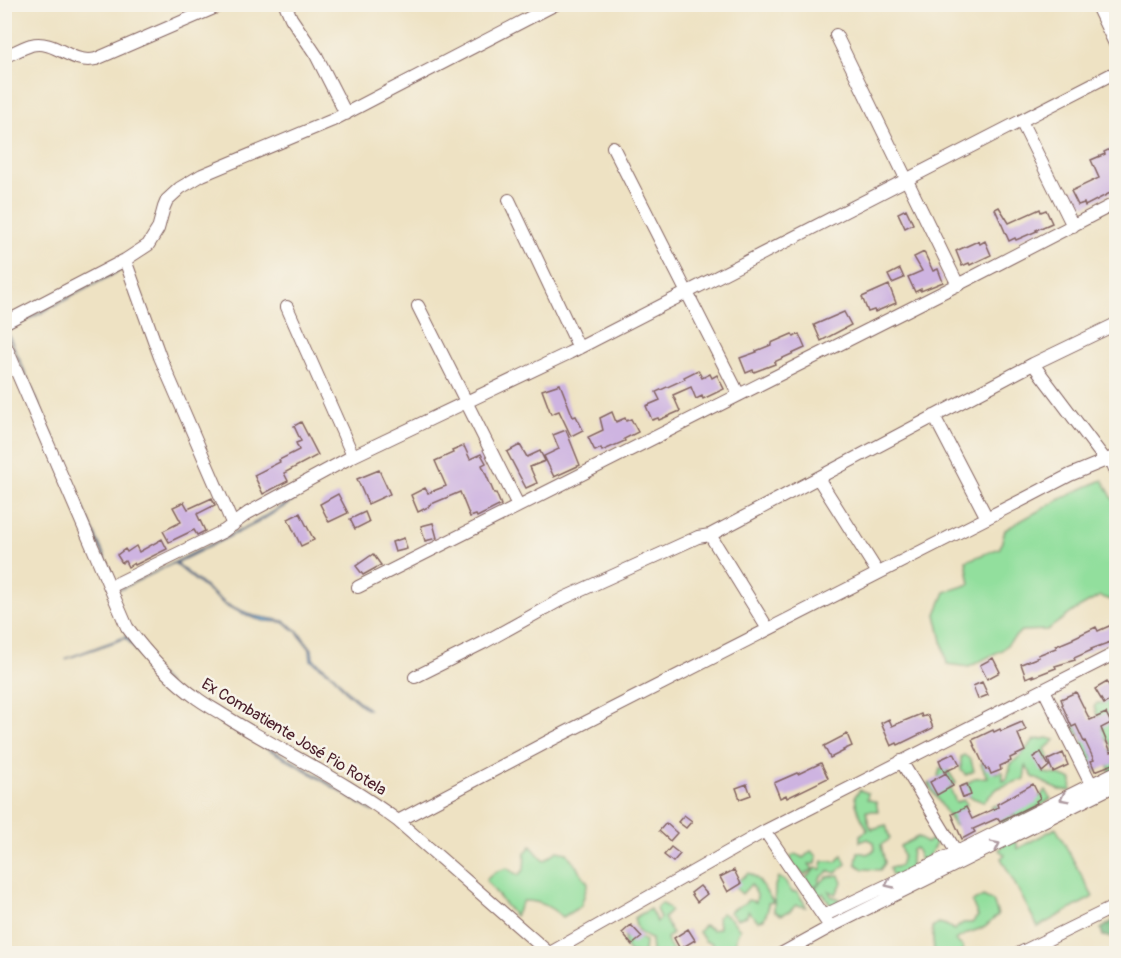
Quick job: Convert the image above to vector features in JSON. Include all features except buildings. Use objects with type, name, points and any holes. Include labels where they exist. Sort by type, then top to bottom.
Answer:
[{"type":"street","points":[[4,57],[32,45],[40,45],[58,48],[81,60],[89,61],[223,4]]},
{"type":"street","points":[[285,4],[291,18],[316,55],[346,114]]},
{"type":"street","points":[[4,323],[125,260],[148,245],[158,229],[167,200],[202,176],[346,114],[556,4]]},
{"type":"street","points":[[1096,4],[1116,46]]},
{"type":"street","points":[[836,35],[958,285]]},
{"type":"street","points":[[110,587],[224,531],[248,513],[353,456],[579,348],[1116,72]]},
{"type":"street","points":[[1021,121],[1072,226]]},
{"type":"street","points":[[613,147],[739,395]]},
{"type":"street","points":[[509,200],[579,348]]},
{"type":"street","points":[[358,587],[958,285],[1116,202]]},
{"type":"street","points":[[125,260],[160,357],[233,525]]},
{"type":"street","points":[[418,306],[518,505]]},
{"type":"street","points":[[287,307],[353,456]]},
{"type":"street","points":[[415,677],[483,644],[564,598],[698,537],[710,535],[1033,364],[1116,324]]},
{"type":"street","name":"Ex Combatiente José Pio Rotela","points":[[4,342],[127,627],[139,644],[185,690],[199,700],[240,726],[345,785],[398,821],[550,953]]},
{"type":"street","points":[[1033,364],[1111,458],[1116,472]]},
{"type":"street","points":[[934,416],[987,518]]},
{"type":"street","points":[[398,821],[562,734],[1070,475],[1111,458]]},
{"type":"street","points":[[818,478],[878,573]]},
{"type":"street","points":[[710,535],[768,629]]},
{"type":"street","points":[[550,953],[765,831],[1116,653]]},
{"type":"street","points":[[1044,690],[1091,784]]},
{"type":"street","points":[[902,761],[959,857]]},
{"type":"street","points":[[781,954],[1116,772]]},
{"type":"street","points":[[823,916],[1116,785]]},
{"type":"street","points":[[765,831],[830,927]]},
{"type":"street","points":[[1018,954],[1116,906]]},
{"type":"green space","points":[[1103,480],[1116,505],[1116,602],[1100,596],[1047,630],[1021,631],[1002,650],[969,667],[947,664],[936,614],[945,592],[970,584],[966,561],[1000,548],[1005,530],[1053,503]]},
{"type":"green space","points":[[1116,693],[1116,726],[1112,731],[1113,740],[1116,739],[1116,770],[1110,773],[1107,753],[1113,748],[1102,735],[1091,754],[1102,767],[1096,771],[1084,756],[1083,737],[1075,732],[1066,711],[1078,712],[1077,728],[1085,736],[1094,726],[1103,729],[1094,707],[1097,703],[1105,703]]},
{"type":"green space","points":[[1048,738],[1055,740],[1045,749],[1049,758],[1041,766],[1044,773],[1072,780],[1071,791],[1059,790],[1033,777],[1026,766],[1024,779],[998,788],[983,802],[968,796],[964,786],[975,778],[987,777],[981,764],[986,759],[996,773],[1003,772],[1003,781],[1007,779],[1011,764],[1034,740]]},
{"type":"green space","points":[[964,755],[971,760],[974,771],[966,775],[961,770],[961,757]]},
{"type":"green space","points":[[940,769],[947,769],[956,783],[950,788],[956,802],[964,800],[967,804],[964,809],[963,825],[954,825],[928,784],[942,780],[938,776]]},
{"type":"green space","points":[[860,790],[868,793],[867,799],[876,802],[878,811],[866,811],[872,829],[886,825],[890,839],[881,845],[885,863],[880,870],[863,869],[856,864],[858,852],[867,854],[875,850],[874,842],[868,839],[860,842],[860,835],[868,830],[859,813],[855,796]]},
{"type":"green space","points":[[1046,790],[1051,799],[1020,819],[1013,815],[1010,822],[1003,824],[992,812],[991,807],[1037,799]]},
{"type":"green space","points":[[1056,828],[1093,897],[1038,927],[1001,858],[1005,855],[999,850],[1008,839],[1017,843],[1017,849]]},
{"type":"green space","points":[[942,833],[922,863],[916,848],[912,850],[911,867],[901,878],[892,875],[889,868],[900,866],[903,856],[900,846],[918,837],[926,843]]},
{"type":"green space","points":[[531,846],[544,861],[557,851],[567,853],[588,883],[581,906],[563,917],[549,907],[535,902],[523,901],[515,916],[507,907],[486,880],[495,872],[507,868],[518,875],[524,870],[525,853]]},
{"type":"green space","points":[[811,851],[817,856],[816,864],[809,864],[813,869],[804,875],[792,864],[791,856],[796,854],[803,858]]},
{"type":"green space","points":[[842,855],[846,864],[836,873],[829,871],[820,878],[819,884],[811,887],[806,878],[816,868],[821,869],[823,861],[836,862]]},
{"type":"green space","points":[[749,873],[757,878],[774,902],[768,903],[764,919],[758,921],[748,911],[747,916],[737,919],[729,912],[748,900],[756,902],[757,895],[751,884],[742,894],[732,885]]},
{"type":"green space","points":[[839,875],[842,883],[836,894],[829,891],[831,896],[840,899],[833,909],[823,893],[818,897],[813,890],[827,877]]},
{"type":"green space","points":[[778,877],[785,881],[792,892],[797,892],[806,907],[796,905],[781,915],[774,911],[775,886]]},
{"type":"green space","points":[[983,896],[993,901],[998,915],[985,927],[955,940],[963,947],[964,953],[934,951],[932,927],[939,923],[954,930],[963,923],[972,923],[978,916],[972,902]]},
{"type":"green space","points":[[662,903],[671,911],[664,918],[672,934],[667,938],[669,945],[675,953],[652,953],[651,939],[639,931],[635,922],[634,918],[650,909],[657,922],[660,918],[656,909]]},
{"type":"green space","points":[[722,913],[740,929],[736,941],[738,953],[707,953],[713,951],[712,943],[705,941],[699,932],[704,925],[713,930],[719,928],[718,917]]},
{"type":"green space","points":[[1116,919],[1116,935],[1103,936],[1101,929]]},
{"type":"green space","points":[[625,936],[637,936],[645,941],[644,953],[630,953],[624,945]]},
{"type":"water","points":[[121,270],[9,330],[9,329]]},
{"type":"water","points":[[8,333],[114,578],[113,578]]},
{"type":"water","points":[[294,499],[257,523],[176,563],[226,604],[254,616],[284,621],[297,630],[312,649],[313,659],[334,675],[349,693],[368,709],[348,694],[334,676],[311,660],[310,649],[296,631],[283,622],[253,618],[225,605],[174,563],[119,590],[256,522]]},
{"type":"water","points":[[126,635],[152,668],[169,685],[151,669],[126,638],[65,659]]},
{"type":"water","points":[[185,698],[308,770],[373,812],[307,771],[220,722]]}]
